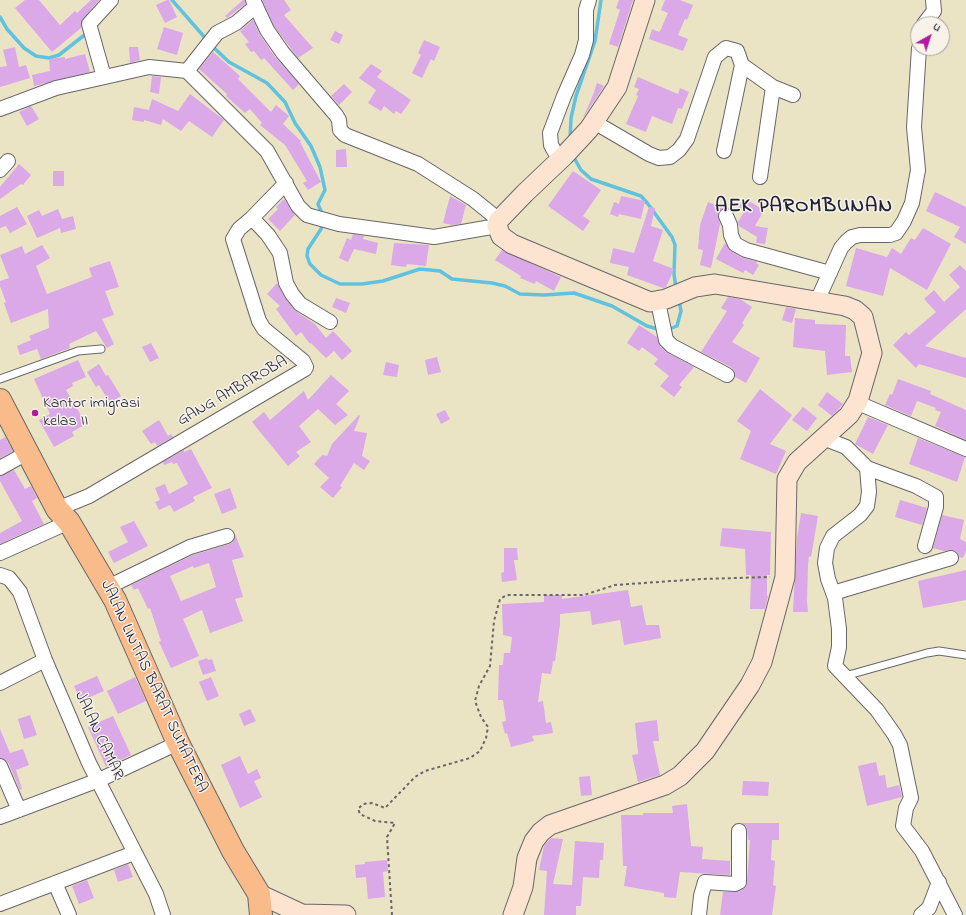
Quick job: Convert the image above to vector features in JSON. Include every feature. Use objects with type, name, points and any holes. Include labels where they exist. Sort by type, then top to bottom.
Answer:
[{"type":"highway","name":"JALAN LINTAS BARAT SUMATERA","points":[[0,400],[27,453],[63,516],[108,587],[178,743],[233,851],[259,894],[261,915]]},
{"type":"main road","points":[[513,915],[523,888],[527,858],[534,841],[541,832],[550,825],[665,785],[680,776],[705,751],[757,672],[786,577],[787,479],[797,462],[849,415],[858,401],[872,353],[863,317],[855,310],[845,306],[715,284],[704,284],[687,290],[662,307],[512,244],[501,236],[498,223],[525,192],[562,159],[592,126],[617,87],[645,0]]},
{"type":"main road","points":[[259,894],[301,914],[346,915]]},
{"type":"street","points":[[104,77],[92,42],[89,24],[111,0]]},
{"type":"street","points":[[562,159],[551,146],[550,132],[582,55],[586,40],[586,10],[589,0]]},
{"type":"street","points":[[930,16],[934,11],[933,0]]},
{"type":"street","points":[[186,71],[217,33],[236,23],[254,3],[267,30],[283,53],[336,115],[339,120],[340,130],[345,135],[418,164],[473,199],[498,223]]},
{"type":"street","points":[[592,126],[659,158],[670,157],[679,150],[687,139],[715,56],[726,48],[737,51],[742,65],[724,151]]},
{"type":"street","points":[[817,301],[846,242],[852,236],[860,234],[890,235],[896,233],[904,221],[912,203],[918,170],[914,127],[918,56]]},
{"type":"street","points":[[742,65],[773,87],[793,95]]},
{"type":"street","points":[[0,108],[56,88],[149,67],[186,71],[266,152],[286,183],[301,211],[315,219],[434,237],[498,223]]},
{"type":"street","points":[[760,177],[773,87]]},
{"type":"street","name":"GANG AMBAROBA","points":[[63,516],[89,496],[305,370],[306,367],[303,361],[264,329],[259,321],[233,239],[239,229],[252,218],[286,183]]},
{"type":"street","points":[[726,216],[735,244],[746,250],[830,273]]},
{"type":"street","points":[[252,218],[268,235],[280,253],[286,282],[292,294],[300,304],[330,322]]},
{"type":"street","points":[[662,307],[664,334],[666,340],[672,346],[727,375]]},
{"type":"street","points":[[858,401],[865,406],[966,449]]},
{"type":"street","points":[[823,438],[846,447],[867,468],[916,486],[936,497],[936,507],[925,546]]},
{"type":"street","points":[[0,468],[27,453]]},
{"type":"street","points":[[867,468],[869,492],[867,506],[860,515],[833,536],[827,548],[825,563],[833,593],[839,629],[839,647],[836,666],[877,710],[900,744],[911,798],[906,808],[903,826],[922,850],[955,915]]},
{"type":"street","points":[[0,553],[63,516]]},
{"type":"street","points":[[108,587],[190,546],[227,536]]},
{"type":"street","points":[[833,593],[951,558]]},
{"type":"street","name":"JALAN CAMAR","points":[[0,575],[9,578],[20,592],[45,660],[89,763],[156,894],[163,915]]},
{"type":"street","points":[[0,683],[45,660]]},
{"type":"street","points":[[0,817],[99,780],[178,743]]},
{"type":"street","points":[[0,766],[19,810]]},
{"type":"street","points":[[699,915],[701,896],[705,882],[735,884],[739,882],[739,831]]},
{"type":"street","points":[[0,904],[134,853]]},
{"type":"street","points":[[921,915],[929,908],[939,882]]},
{"type":"street","points":[[55,883],[69,915]]},
{"type":"lane","points":[[0,380],[78,350],[101,349]]},
{"type":"lane","points":[[845,676],[926,653],[939,651],[966,655]]},
{"type":"path","points":[[392,915],[387,837],[395,823],[375,821],[360,814],[358,809],[362,804],[372,803],[385,808],[415,777],[425,771],[470,758],[480,751],[486,738],[488,727],[481,717],[475,701],[479,686],[490,666],[494,621],[500,599],[507,595],[584,595],[615,585],[701,579],[786,577]]},
{"type":"building","points":[[25,0],[39,0],[60,25],[75,11],[77,13],[91,0],[99,0],[83,19],[81,28],[52,52],[15,8]]},
{"type":"building","points":[[169,0],[177,17],[165,23],[156,5]]},
{"type":"building","points":[[243,0],[245,0],[245,4],[227,18],[225,16]]},
{"type":"building","points":[[262,0],[284,0],[291,10],[284,15],[313,48],[298,58],[274,26]]},
{"type":"building","points":[[619,0],[633,0],[618,47],[609,44],[620,10],[616,8]]},
{"type":"building","points":[[665,0],[680,0],[693,5],[687,20],[685,19],[678,35],[688,39],[683,51],[649,39],[652,29],[659,32],[668,13],[661,10]]},
{"type":"building","points":[[253,20],[260,35],[276,58],[299,84],[293,90],[264,58],[261,60],[254,51],[251,52],[245,44],[249,42],[240,31]]},
{"type":"building","points":[[164,27],[183,33],[177,55],[157,49]]},
{"type":"building","points":[[335,31],[343,35],[339,44],[330,40]]},
{"type":"building","points":[[424,40],[440,47],[434,61],[431,59],[422,78],[412,73],[421,55],[418,53]]},
{"type":"building","points":[[15,47],[19,67],[26,65],[30,78],[0,87],[0,67],[7,66],[3,50]]},
{"type":"building","points":[[129,47],[138,47],[140,60],[130,63]]},
{"type":"building","points":[[213,52],[240,76],[238,79],[271,112],[276,105],[289,116],[283,124],[301,141],[300,142],[321,182],[308,190],[303,183],[307,181],[285,145],[260,125],[262,123],[250,109],[245,113],[226,96],[227,94],[199,69]]},
{"type":"building","points":[[85,54],[90,72],[34,86],[32,75],[50,71],[49,59],[65,57],[65,59]]},
{"type":"building","points":[[371,64],[382,71],[377,77],[411,100],[401,114],[396,111],[394,114],[384,106],[381,111],[368,103],[376,90],[359,78]]},
{"type":"building","points":[[152,76],[161,77],[159,94],[150,92]]},
{"type":"building","points":[[638,77],[678,94],[680,88],[689,92],[682,109],[678,108],[672,124],[652,116],[646,132],[626,124],[638,96],[636,95],[639,89],[634,87]]},
{"type":"building","points":[[597,83],[604,86],[583,118],[593,95]]},
{"type":"building","points":[[344,84],[352,92],[339,105],[331,96]]},
{"type":"building","points":[[190,94],[224,120],[212,137],[189,121],[181,131],[163,119],[161,125],[144,120],[144,122],[132,120],[134,107],[149,110],[152,99],[178,111]]},
{"type":"building","points":[[31,106],[39,119],[27,126],[19,112]]},
{"type":"building","points":[[346,149],[347,167],[336,167],[336,150]]},
{"type":"building","points":[[19,164],[31,175],[23,185],[21,184],[0,199],[0,187]]},
{"type":"building","points":[[53,171],[64,171],[64,186],[53,186]]},
{"type":"building","points":[[573,171],[601,190],[583,216],[590,221],[583,231],[548,206]]},
{"type":"building","points":[[935,192],[966,207],[966,244],[954,237],[960,227],[926,211]]},
{"type":"building","points":[[450,196],[466,205],[461,224],[452,225],[443,223]]},
{"type":"building","points":[[621,196],[645,201],[641,219],[619,214],[618,217],[610,214],[614,202],[619,204]]},
{"type":"building","points":[[744,198],[764,210],[755,226],[768,228],[765,244],[756,243],[757,237],[739,226],[738,222],[744,212],[738,208]]},
{"type":"building","points":[[284,199],[295,215],[280,231],[268,219],[278,209],[276,207]]},
{"type":"building","points":[[708,202],[723,208],[718,215],[720,224],[711,268],[700,265],[703,250],[698,249],[700,225]]},
{"type":"building","points":[[17,207],[27,224],[10,233],[6,226],[0,228],[0,216]]},
{"type":"building","points":[[649,207],[655,208],[651,226],[663,230],[653,261],[674,269],[666,287],[663,288],[627,275],[629,267],[610,263],[613,248],[634,253]]},
{"type":"building","points":[[58,209],[62,219],[73,216],[76,229],[61,233],[60,228],[37,238],[27,216],[39,210],[42,216]]},
{"type":"building","points":[[923,228],[951,244],[927,290],[890,268],[883,296],[846,286],[856,248],[887,257],[892,248],[901,254],[911,238],[915,240]]},
{"type":"building","points":[[353,234],[364,236],[363,239],[378,243],[376,254],[354,249],[348,262],[339,258],[347,238],[351,240]]},
{"type":"building","points":[[394,243],[429,245],[426,266],[407,264],[406,267],[391,265]]},
{"type":"building","points":[[725,243],[731,251],[744,258],[757,262],[756,263],[759,265],[753,275],[745,270],[743,273],[716,259]]},
{"type":"building","points":[[42,245],[50,258],[36,266],[47,294],[92,277],[89,268],[110,261],[119,287],[105,291],[114,315],[102,319],[114,344],[107,348],[96,331],[69,344],[70,348],[41,359],[37,349],[20,355],[17,346],[31,340],[29,336],[49,328],[48,309],[11,323],[0,286],[0,281],[9,278],[0,255],[22,246],[25,254]]},
{"type":"building","points":[[502,250],[561,277],[554,291],[536,281],[535,284],[520,278],[521,276],[495,260]]},
{"type":"building","points":[[960,265],[966,271],[966,309],[925,346],[966,358],[966,378],[919,364],[916,368],[893,345],[906,332],[909,335],[936,312],[924,299],[934,290],[944,302],[960,287],[949,275]]},
{"type":"building","points":[[277,283],[285,298],[294,310],[315,324],[326,338],[333,331],[352,351],[342,360],[334,351],[326,358],[311,343],[310,344],[301,332],[296,336],[276,309],[280,306],[267,294]]},
{"type":"building","points":[[728,297],[740,299],[752,307],[742,323],[744,325],[732,342],[760,358],[746,383],[735,377],[734,371],[731,367],[701,352],[727,311],[721,308]]},
{"type":"building","points":[[336,298],[350,303],[346,313],[332,307]]},
{"type":"building","points":[[786,307],[796,309],[792,323],[782,320]]},
{"type":"building","points":[[795,318],[815,320],[815,324],[846,325],[845,356],[850,356],[852,372],[827,375],[825,351],[793,347]]},
{"type":"building","points":[[639,325],[657,337],[660,346],[666,352],[694,367],[679,385],[682,387],[674,397],[660,386],[669,376],[654,364],[658,359],[642,347],[639,351],[627,343]]},
{"type":"building","points":[[151,343],[159,358],[150,362],[142,347]]},
{"type":"building","points":[[437,357],[441,372],[428,375],[425,360]]},
{"type":"building","points":[[78,360],[86,377],[72,383],[73,386],[66,390],[86,424],[72,432],[74,436],[54,447],[39,420],[50,414],[34,379]]},
{"type":"building","points":[[386,362],[399,365],[397,377],[383,375]]},
{"type":"building","points":[[99,364],[121,396],[110,403],[99,385],[96,387],[87,372]]},
{"type":"building","points":[[331,375],[349,391],[336,404],[348,415],[335,425],[318,409],[299,426],[311,442],[296,452],[300,456],[288,466],[252,422],[264,412],[270,420],[304,391],[308,400]]},
{"type":"building","points":[[898,379],[931,391],[930,394],[966,410],[966,440],[935,426],[941,412],[935,410],[936,408],[917,401],[911,416],[885,405],[890,394],[892,395]]},
{"type":"building","points":[[760,389],[792,415],[770,444],[786,451],[776,474],[740,459],[751,431],[737,421]]},
{"type":"building","points":[[827,392],[843,404],[832,416],[818,405]]},
{"type":"building","points":[[803,407],[817,418],[807,431],[792,420]]},
{"type":"building","points":[[445,410],[450,419],[441,424],[436,414]]},
{"type":"building","points":[[359,415],[360,416],[354,431],[367,433],[362,456],[370,461],[364,470],[354,463],[340,486],[342,487],[333,498],[320,487],[329,478],[314,464],[322,455],[327,456],[332,444]]},
{"type":"building","points":[[868,417],[888,425],[873,454],[855,444]]},
{"type":"building","points":[[159,420],[168,436],[171,434],[173,437],[157,446],[155,442],[151,444],[142,431]]},
{"type":"building","points":[[5,437],[13,451],[0,458],[0,440]]},
{"type":"building","points":[[918,438],[965,457],[957,482],[909,464]]},
{"type":"building","points":[[191,449],[212,488],[193,497],[195,501],[174,512],[170,505],[159,510],[155,502],[160,500],[155,488],[165,484],[169,494],[188,484],[177,463],[173,464],[172,462],[164,465],[163,462],[184,450],[184,452]]},
{"type":"building","points":[[14,470],[25,489],[31,486],[37,498],[32,501],[44,524],[0,544],[0,533],[22,521],[0,481],[0,476]]},
{"type":"building","points":[[230,488],[237,508],[222,514],[214,494]]},
{"type":"building","points":[[900,500],[927,508],[922,525],[895,517]]},
{"type":"building","points":[[801,513],[818,516],[811,557],[809,556],[808,565],[808,612],[793,612],[797,538]]},
{"type":"building","points":[[942,515],[964,520],[960,539],[966,542],[966,551],[963,558],[959,557],[957,552],[953,550],[944,551],[933,548]]},
{"type":"building","points":[[134,521],[148,546],[114,563],[108,552],[128,542],[120,527]]},
{"type":"building","points":[[722,528],[771,532],[770,575],[767,575],[768,596],[765,609],[750,609],[751,575],[746,575],[745,549],[720,546]]},
{"type":"building","points":[[235,534],[244,557],[232,560],[243,597],[235,599],[243,621],[210,633],[202,610],[183,619],[199,656],[171,668],[159,642],[161,641],[150,608],[148,609],[138,588],[134,590],[131,585],[193,555],[233,542]],"holes":[[[209,563],[216,587],[181,601],[170,576],[193,566],[194,568]]]},
{"type":"building","points":[[504,548],[517,548],[518,560],[514,560],[517,580],[502,582],[501,573],[504,572]]},
{"type":"building","points":[[966,570],[966,600],[923,608],[918,581]]},
{"type":"building","points":[[628,590],[631,607],[642,605],[646,625],[659,625],[661,638],[624,645],[620,620],[592,625],[590,611],[560,614],[555,661],[553,661],[551,674],[542,673],[538,702],[543,701],[546,723],[551,722],[553,733],[532,736],[534,741],[511,747],[507,733],[505,734],[502,722],[506,721],[503,700],[498,700],[499,665],[503,665],[504,653],[510,653],[512,637],[503,635],[502,604],[544,602],[544,595],[562,595],[562,599]]},
{"type":"building","points":[[207,658],[208,660],[212,659],[216,671],[203,675],[198,661]]},
{"type":"building","points":[[97,676],[104,691],[81,701],[74,686]]},
{"type":"building","points":[[135,677],[146,701],[118,714],[107,691]]},
{"type":"building","points":[[211,677],[219,696],[207,701],[199,682]]},
{"type":"building","points":[[250,709],[256,721],[244,726],[239,714]]},
{"type":"building","points":[[30,715],[37,735],[24,739],[18,719]]},
{"type":"building","points":[[113,716],[131,755],[106,767],[88,727]]},
{"type":"building","points":[[657,720],[659,741],[653,741],[660,775],[638,782],[632,755],[638,754],[635,723]]},
{"type":"building","points":[[0,729],[10,753],[23,749],[29,765],[16,770],[22,789],[20,790],[8,762],[0,758]]},
{"type":"building","points":[[240,756],[248,774],[257,769],[261,778],[254,781],[262,797],[240,808],[221,765]]},
{"type":"building","points":[[876,762],[879,776],[885,775],[887,788],[899,785],[902,797],[867,806],[858,766]]},
{"type":"building","points":[[590,776],[592,795],[581,796],[579,777]]},
{"type":"building","points":[[743,781],[769,782],[768,796],[742,795]]},
{"type":"building","points":[[687,804],[691,846],[703,847],[702,859],[730,861],[730,875],[680,872],[676,898],[664,897],[664,893],[624,886],[627,866],[623,866],[621,815],[673,813],[672,806]]},
{"type":"building","points":[[742,823],[779,823],[779,840],[772,840],[771,860],[775,861],[773,885],[776,886],[772,915],[720,915],[723,892],[739,892],[746,887],[750,840],[748,840],[747,827]]},
{"type":"building","points":[[551,838],[563,839],[553,884],[572,885],[575,841],[604,843],[603,860],[600,860],[599,878],[583,877],[581,906],[576,906],[576,915],[544,915],[547,871],[539,870],[544,846]]},
{"type":"building","points":[[387,860],[388,871],[383,872],[385,897],[368,899],[366,877],[356,878],[355,865],[365,864],[365,862]]},
{"type":"building","points":[[128,864],[133,877],[118,882],[114,870]]},
{"type":"building","points":[[87,880],[94,898],[79,904],[72,886]]},
{"type":"waterway","points":[[172,0],[207,40]]},
{"type":"waterway","points":[[570,140],[571,118],[576,96],[595,41],[601,0]]},
{"type":"waterway","points":[[0,17],[7,29],[24,48],[36,56],[49,58],[59,55],[87,33]]},
{"type":"waterway","points":[[212,46],[229,62],[267,83],[285,102],[295,123],[311,146],[320,167],[325,190],[318,204],[323,216]]},
{"type":"waterway","points":[[573,156],[581,170],[591,179],[641,196],[648,204],[672,237],[675,245],[674,274],[676,288]]},
{"type":"waterway","points":[[323,222],[321,229],[308,249],[307,256],[310,264],[321,275],[340,284],[362,284],[383,281],[420,269],[440,271],[452,279],[492,283],[505,286],[520,294],[544,295],[574,293],[612,306],[647,326],[661,330]]},
{"type":"waterway","points":[[667,330],[677,326],[681,311],[679,300]]},
{"type":"place","name":"Kantor imigrasi kelas II","points":[[35,413]]},
{"type":"district","name":"AEK PAROMBUNAN","points":[[804,208]]}]
